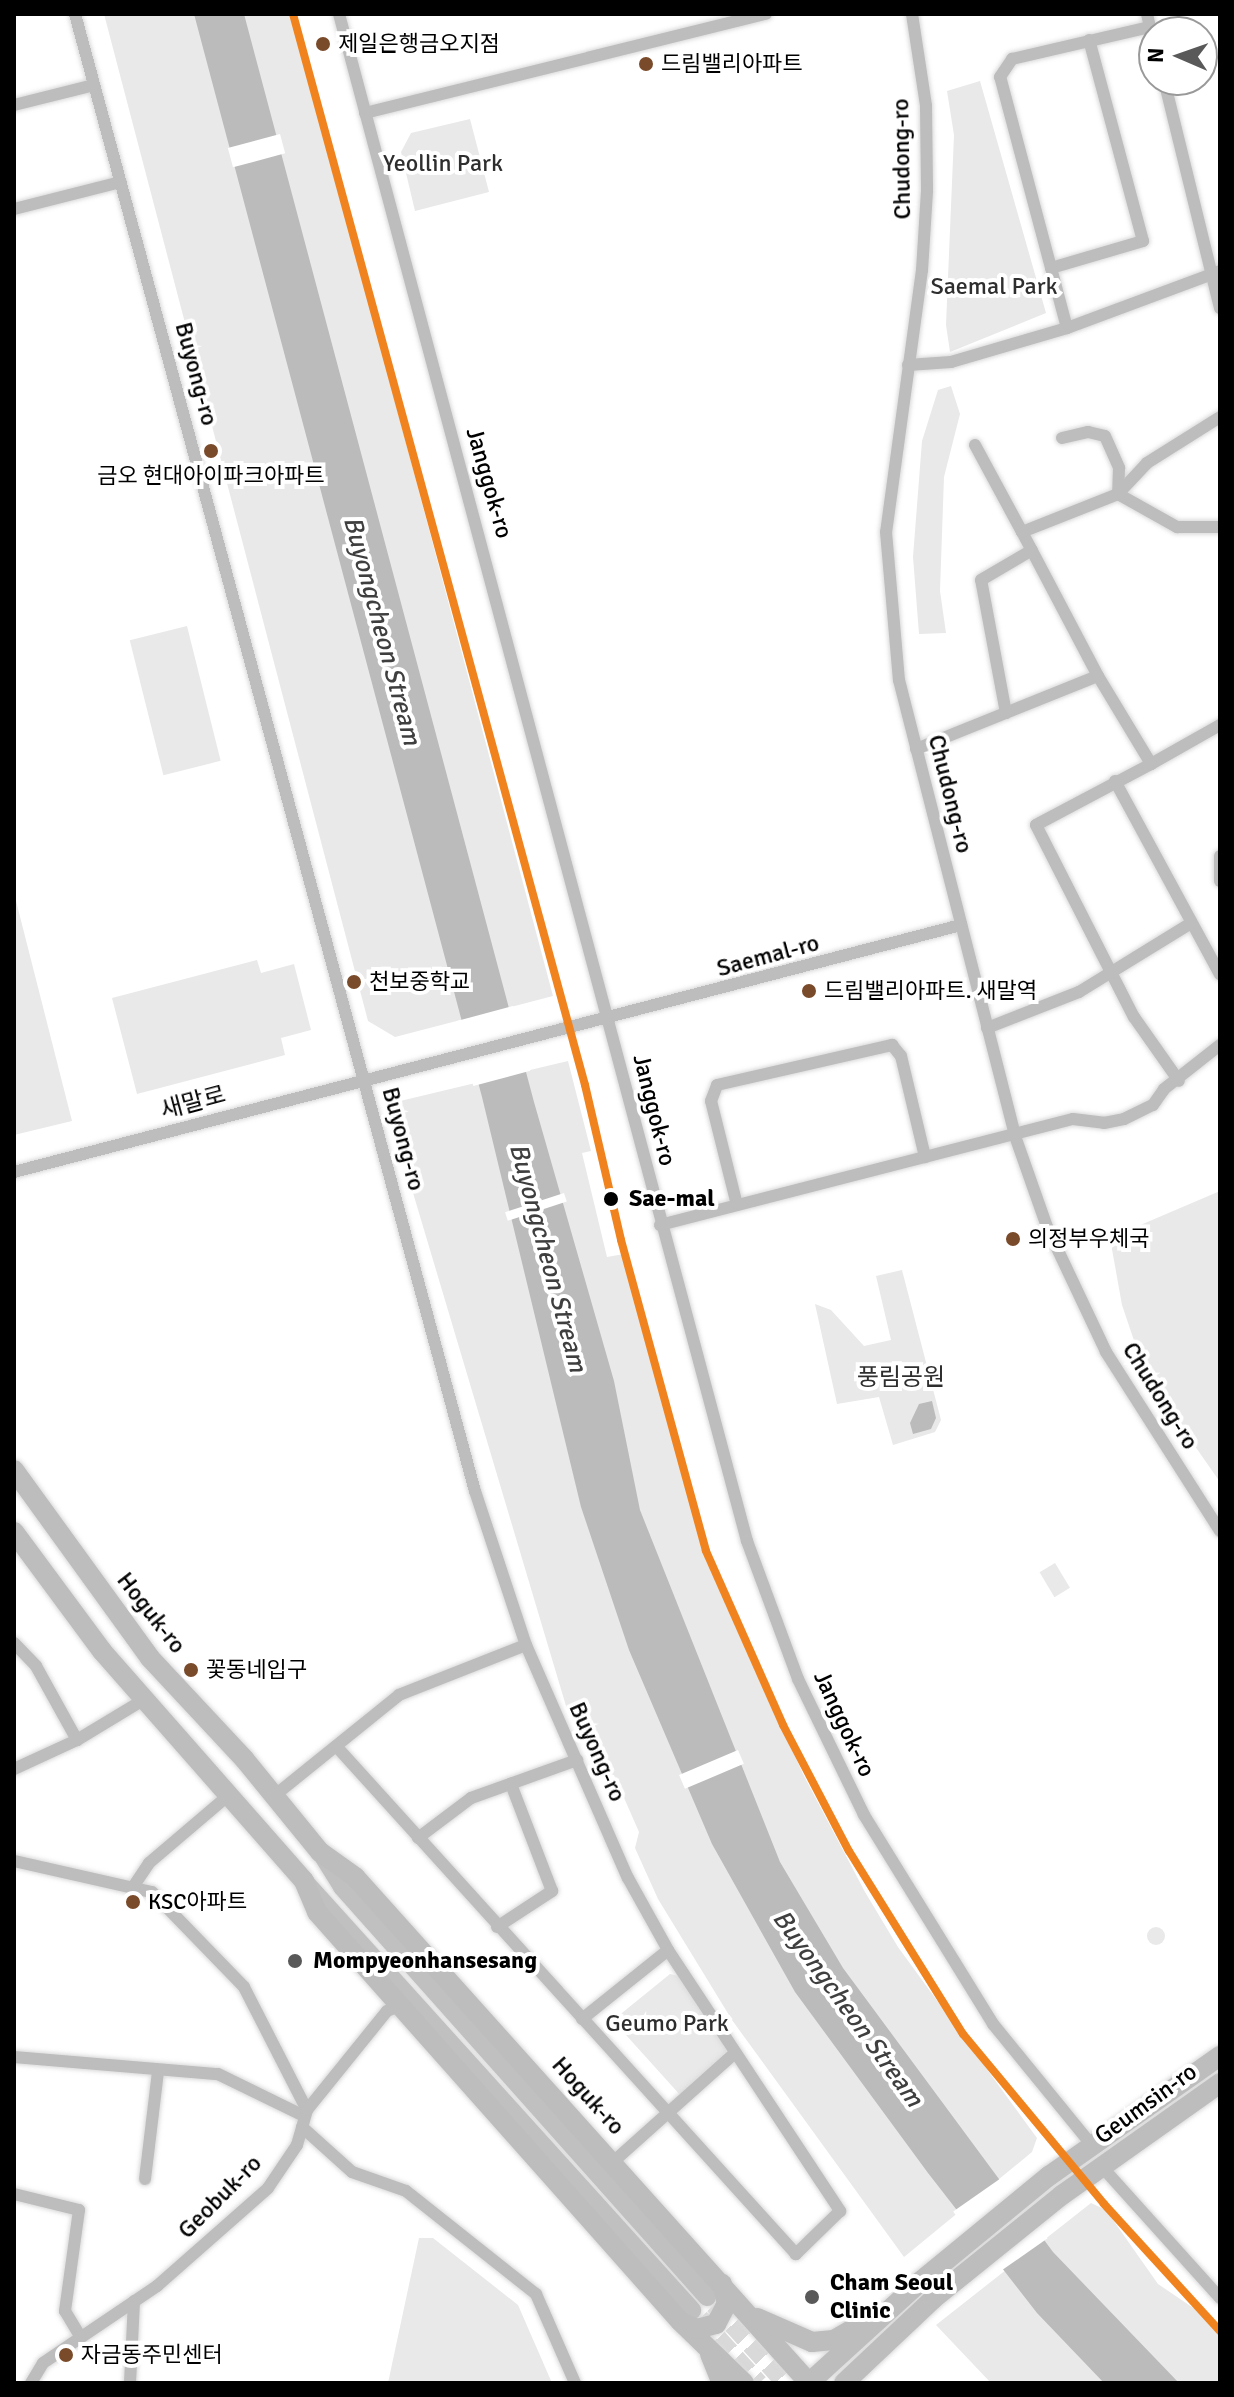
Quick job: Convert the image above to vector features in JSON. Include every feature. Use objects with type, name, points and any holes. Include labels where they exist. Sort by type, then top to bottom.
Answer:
[{"type":"main road","name":"Hoguk-ro","points":[[14,1470],[150,1658],[320,1852],[355,1877],[613,2162],[714,2290],[750,2315],[809,2383]]},
{"type":"main road","points":[[14,1532],[145,1699],[304,1881],[317,1912],[744,2383]]},
{"type":"main road","name":"Geumsin-ro","points":[[897,2302],[1091,2144],[1220,2056]]},
{"type":"main road","name":"Geumsin-ro","points":[[844,2383],[933,2299],[1062,2195],[1220,2083]]},
{"type":"main road","points":[[689,2322],[696,2329],[716,2324],[727,2303],[714,2290]]},
{"type":"main road","points":[[750,2315],[803,2341],[822,2342],[843,2337],[897,2302]]},
{"type":"main road","points":[[809,2383],[897,2302]]},
{"type":"main road","points":[[689,2322],[714,2361],[722,2383]]},
{"type":"street","name":"Buyong-ro","points":[[75,14],[475,1491],[526,1645],[628,1878],[668,1950],[734,2054],[840,2211],[796,2254],[667,2114]]},
{"type":"street","name":"Janggok-ro","points":[[339,14],[611,1021],[660,1225],[747,1541],[830,1753],[993,2024],[1091,2144]]},
{"type":"street","points":[[365,113],[737,17],[766,14]]},
{"type":"street","name":"Chudong-ro","points":[[912,14],[926,106],[927,191],[886,532],[899,680],[1015,1136],[1047,1227],[1088,1318],[1142,1413],[1220,1531]]},
{"type":"street","points":[[1067,328],[1000,77],[1012,59],[1089,40],[1138,23]]},
{"type":"street","points":[[1051,268],[1143,241],[1089,40]]},
{"type":"street","points":[[14,105],[94,85]]},
{"type":"street","points":[[1168,96],[1217,272],[1220,308]]},
{"type":"street","points":[[14,209],[121,182]]},
{"type":"street","points":[[908,365],[951,362],[1067,328],[1217,272]]},
{"type":"street","points":[[1022,532],[1118,494],[1147,463],[1220,417]]},
{"type":"street","points":[[1062,438],[1088,432],[1105,436],[1119,468],[1118,494]]},
{"type":"street","points":[[975,445],[1098,676],[1151,764]]},
{"type":"street","points":[[1118,494],[1177,527],[1220,527]]},
{"type":"street","points":[[1006,713],[981,580],[1032,550]]},
{"type":"street","points":[[916,749],[1098,676]]},
{"type":"street","points":[[1179,1081],[1134,1017],[1113,969],[1036,825],[1220,725]]},
{"type":"street","points":[[1115,781],[1220,974]]},
{"type":"street","points":[[1220,856],[1220,881]]},
{"type":"street","points":[[987,1028],[1023,1018],[1191,923]]},
{"type":"street","name":"Saemal-ro","points":[[383,1077],[611,1021],[961,925]]},
{"type":"street","points":[[737,1205],[711,1101],[717,1085],[892,1045],[901,1056],[925,1157]]},
{"type":"street","points":[[660,1225],[1073,1119],[1104,1123],[1124,1119],[1153,1105],[1164,1089],[1179,1081],[1220,1045]]},
{"type":"street","name":"새말로","points":[[14,1172],[383,1077]]},
{"type":"street","points":[[14,1643],[36,1666],[77,1740]]},
{"type":"street","points":[[274,1796],[399,1695],[526,1645]]},
{"type":"street","points":[[14,1769],[77,1740],[145,1699]]},
{"type":"street","points":[[336,1746],[667,2114]]},
{"type":"street","points":[[418,1838],[471,1798],[577,1760]]},
{"type":"street","points":[[497,1927],[552,1891],[511,1784]]},
{"type":"street","points":[[133,1887],[149,1863],[230,1794]]},
{"type":"street","name":"Hoguk-ro","points":[[320,1852],[342,1887],[714,2290]]},
{"type":"street","points":[[14,1861],[152,1892],[169,1906],[244,1987],[304,2118],[352,2172],[406,2191],[536,2294],[575,2383]]},
{"type":"street","points":[[304,1881],[689,2322]]},
{"type":"street","points":[[582,2019],[668,1950]]},
{"type":"street","name":"Geobuk-ro","points":[[31,2383],[43,2363],[134,2301],[212,2241],[268,2188],[297,2145],[304,2118],[387,2011],[399,2006]]},
{"type":"street","points":[[613,2162],[734,2054]]},
{"type":"street","points":[[14,2057],[218,2074],[304,2118]]},
{"type":"street","points":[[145,2179],[158,2071]]},
{"type":"street","points":[[1103,2168],[1220,2298]]},
{"type":"street","points":[[14,2194],[79,2210],[65,2311],[80,2336]]},
{"type":"street","points":[[130,2383],[134,2301]]},
{"type":"green space","points":[[104,14],[292,14],[553,996],[395,1037],[368,1021]]},
{"type":"green space","name":"Saemal Park","points":[[980,81],[1046,313],[950,352],[946,325],[954,135],[947,91]]},
{"type":"green space","name":"Yeollin Park","points":[[470,119],[489,192],[415,211],[401,152],[411,133]]},
{"type":"green space","points":[[951,386],[960,414],[944,477],[940,591],[946,633],[919,634],[913,557],[922,441],[938,390]]},
{"type":"green space","points":[[187,626],[221,761],[163,775],[130,640]]},
{"type":"green space","points":[[14,893],[72,1121],[14,1135]]},
{"type":"green space","points":[[257,960],[261,973],[294,964],[311,1030],[281,1038],[285,1055],[137,1094],[112,998]]},
{"type":"green space","points":[[568,1061],[591,1151],[582,1153],[607,1257],[624,1254],[695,1516],[727,1605],[803,1774],[865,1892],[898,1947],[1037,2138],[1032,2152],[904,2257],[732,2020],[658,1899],[635,1848],[639,1832],[614,1775],[597,1772],[566,1706],[388,1109],[396,1102]]},
{"type":"green space","points":[[1220,1191],[1220,1482],[1146,1376],[1122,1305],[1110,1238]]},
{"type":"green space","name":"풍림공원","points":[[902,1270],[941,1420],[935,1432],[893,1445],[879,1397],[837,1404],[815,1304],[831,1310],[864,1346],[891,1340],[876,1276]]},
{"type":"green space","points":[[1055,1563],[1070,1588],[1055,1597],[1040,1572]]},
{"type":"green space","points":[[1156,1927],[1165,1936],[1156,1945],[1147,1936]]},
{"type":"green space","name":"Geumo Park","points":[[670,1974],[679,1976],[731,2052],[681,2096],[617,2025],[617,2017]]},
{"type":"green space","points":[[1091,2203],[1106,2210],[1158,2284],[1220,2326],[1220,2383],[991,2383],[936,2325]]},
{"type":"green space","points":[[419,2238],[433,2238],[518,2305],[552,2383],[388,2383]]},
{"type":"water","name":"Buyongcheon Stream","points":[[194,14],[244,14],[534,1102],[614,1381],[640,1510],[780,1862],[843,1968],[1053,2252],[1179,2383],[1104,2383],[1037,2313],[928,2173],[795,1992],[712,1844],[629,1650],[581,1507],[482,1097]]},
{"type":"water","points":[[932,1401],[936,1418],[931,1429],[913,1434],[910,1423],[919,1404]]},
{"type":"pier","points":[[280,134],[285,153],[233,167],[228,148]]},
{"type":"pier","points":[[513,1006],[530,1071],[473,1086],[456,1021]]},
{"type":"pier","points":[[564,1193],[567,1202],[508,1221],[505,1212]]},
{"type":"pier","points":[[738,1750],[744,1764],[685,1789],[679,1775]]},
{"type":"pier","points":[[1004,2176],[1048,2238],[997,2274],[953,2212]]},
{"type":"tunnel","points":[[714,2305],[785,2383]]},
{"type":"tunnel","points":[[700,2318],[759,2383]]},
{"type":"transit line","points":[[293,14],[585,1085],[621,1240],[706,1551],[783,1725],[849,1851],[963,2034],[1104,2204],[1220,2331]]},
{"type":"place","name":"제일은행금오지점","points":[[323,44]]},
{"type":"place","name":"드림밸리아파트","points":[[646,64]]},
{"type":"place","name":"금오 현대아이파크아파트","points":[[211,451]]},
{"type":"place","name":"천보중학교","points":[[354,982]]},
{"type":"place","name":"드림밸리아파트. 새말역","points":[[809,991]]},
{"type":"place","name":"Sae-mal","points":[[611,1199]]},
{"type":"place","name":"의정부우체국","points":[[1013,1239]]},
{"type":"place","name":"꽃동네입구","points":[[191,1670]]},
{"type":"place","name":"KSC아파트","points":[[133,1902]]},
{"type":"place","name":"Mompyeonhansesang","points":[[295,1961]]},
{"type":"place","name":"Cham Seoul Clinic","points":[[812,2297]]},
{"type":"place","name":"자금동주민센터","points":[[66,2355]]}]
